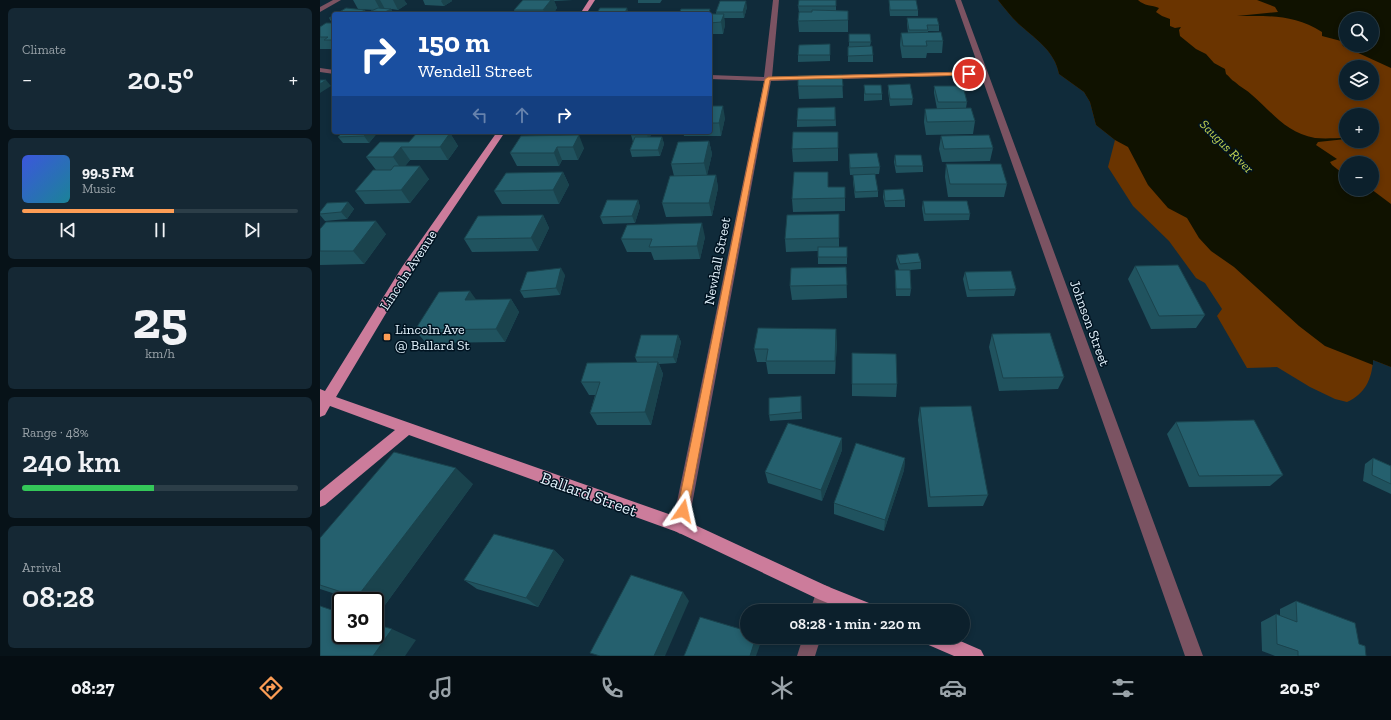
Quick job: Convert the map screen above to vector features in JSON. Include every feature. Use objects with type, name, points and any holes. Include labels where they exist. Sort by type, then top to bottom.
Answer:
[{"type":"main road","points":[[584,12],[592,0]]},
{"type":"main road","name":"Lincoln Avenue","points":[[320,411],[324,396],[406,270],[500,134]]},
{"type":"main road","name":"Ballard Street","points":[[324,396],[407,428],[680,526],[851,604]]},
{"type":"main road","points":[[320,500],[407,428]]},
{"type":"main road","points":[[947,644],[975,656]]},
{"type":"street","points":[[320,10],[338,0]]},
{"type":"street","name":"Newhall Street","points":[[680,526],[768,79],[776,0]]},
{"type":"street","name":"Johnson Street","points":[[958,0],[1194,656]]},
{"type":"street","points":[[320,3],[331,4]]},
{"type":"street","points":[[320,70],[332,72]]},
{"type":"street","points":[[712,77],[768,79],[985,73]]},
{"type":"street","points":[[821,604],[824,593]]},
{"type":"street","points":[[806,656],[810,644]]},
{"type":"shaded area","points":[[998,0],[1391,0],[1391,367],[1373,360],[1369,380],[1363,390],[1359,395],[1347,402],[1335,399],[1310,387],[1277,367],[1247,368],[1217,316],[1222,309],[1205,283],[1196,278],[1169,241],[1133,206],[1108,167],[1115,140],[1096,125],[1090,102],[1084,92],[1059,74],[1054,59],[1039,42],[1015,20]]},
{"type":"water","name":"Saugus River","points":[[998,0],[1138,0],[1145,4],[1159,8],[1156,12],[1170,19],[1170,26],[1175,28],[1181,27],[1179,30],[1180,36],[1196,49],[1206,54],[1214,63],[1225,69],[1226,74],[1232,80],[1250,93],[1288,127],[1296,132],[1315,138],[1339,138],[1339,140],[1318,142],[1316,145],[1337,159],[1330,162],[1339,170],[1339,196],[1379,195],[1391,204],[1391,367],[1373,360],[1373,365],[1325,346],[1299,326],[1234,267],[1211,251],[1199,238],[1187,218],[1168,208],[1148,185],[1128,147],[1115,140],[1096,125],[1090,102],[1084,92],[1059,74],[1054,59],[1044,47],[1006,10]]},
{"type":"water","points":[[1257,0],[1391,0],[1391,68],[1379,62],[1379,60],[1374,60],[1356,52],[1379,52],[1379,12],[1339,12],[1339,40],[1322,36],[1322,32],[1311,26],[1291,19],[1270,16],[1237,16],[1278,12],[1275,7]]},
{"type":"building","points":[[523,0],[551,0],[543,10],[514,10]]},
{"type":"building","points":[[799,0],[836,0],[836,6],[798,6]]},
{"type":"building","points":[[889,0],[916,0],[918,10],[890,10]]},
{"type":"building","points":[[720,1],[746,1],[743,12],[716,12]]},
{"type":"building","points":[[346,8],[365,10],[361,12],[339,12]]},
{"type":"building","points":[[378,8],[391,9],[385,12],[371,11]]},
{"type":"building","points":[[600,8],[627,8],[625,12],[597,12]]},
{"type":"building","points":[[681,9],[710,9],[709,12],[680,12]]},
{"type":"building","points":[[812,10],[848,11],[848,20],[798,21],[799,12],[812,12]]},
{"type":"building","points":[[712,14],[724,14],[721,22],[712,23]]},
{"type":"building","points":[[907,18],[937,18],[939,25],[927,25],[928,30],[909,30]]},
{"type":"building","points":[[326,23],[332,23],[332,40],[324,40],[328,37],[320,37],[320,27]]},
{"type":"building","points":[[941,32],[943,41],[926,41],[927,46],[903,46],[901,33]]},
{"type":"building","points":[[849,34],[870,34],[871,42],[849,42]]},
{"type":"building","points":[[830,44],[830,55],[798,55],[799,45]]},
{"type":"building","points":[[872,46],[873,55],[848,56],[848,47]]},
{"type":"building","points":[[842,75],[843,86],[798,86],[798,76]]},
{"type":"building","points":[[320,80],[326,80],[320,84]]},
{"type":"building","points":[[910,84],[913,99],[890,99],[888,85]]},
{"type":"building","points":[[864,85],[881,85],[882,94],[865,94]]},
{"type":"building","points":[[934,86],[963,86],[967,102],[938,102]]},
{"type":"building","points":[[712,106],[723,106],[719,123],[712,123]]},
{"type":"building","points":[[835,107],[835,120],[797,120],[798,108]]},
{"type":"building","points":[[971,108],[975,121],[927,122],[925,109]]},
{"type":"building","points":[[793,132],[838,132],[838,148],[792,149]]},
{"type":"building","points":[[341,134],[366,134],[364,136],[338,137]]},
{"type":"building","points":[[416,134],[449,134],[440,147],[401,147],[393,157],[366,157],[380,142],[409,142]]},
{"type":"building","points":[[631,134],[647,134],[647,135]]},
{"type":"building","points":[[579,135],[573,147],[557,147],[554,153],[510,153],[521,136]]},
{"type":"building","points":[[989,135],[993,148],[944,149],[941,136]]},
{"type":"building","points":[[635,137],[662,137],[658,150],[630,150]]},
{"type":"building","points":[[709,141],[704,163],[671,164],[678,142]]},
{"type":"building","points":[[877,153],[880,167],[850,168],[849,154]]},
{"type":"building","points":[[895,155],[921,155],[923,166],[896,166]]},
{"type":"building","points":[[946,164],[1001,164],[1007,184],[950,184]]},
{"type":"building","points":[[394,166],[420,166],[401,190],[355,191],[373,170],[391,170]]},
{"type":"building","points":[[563,172],[553,190],[494,191],[506,173]]},
{"type":"building","points":[[794,172],[828,172],[828,187],[845,187],[845,198],[792,199]]},
{"type":"building","points":[[875,174],[878,191],[855,192],[853,175]]},
{"type":"building","points":[[716,175],[709,203],[662,203],[670,176]]},
{"type":"building","points":[[903,189],[905,200],[885,201],[884,190]]},
{"type":"building","points":[[607,200],[638,200],[632,216],[600,217]]},
{"type":"building","points":[[923,201],[967,201],[970,214],[925,214]]},
{"type":"building","points":[[348,202],[341,212],[320,214],[327,203]]},
{"type":"building","points":[[839,214],[839,238],[785,239],[787,215]]},
{"type":"building","points":[[543,215],[531,238],[464,239],[478,216]]},
{"type":"building","points":[[376,221],[353,251],[320,251],[320,229],[326,222]]},
{"type":"building","points":[[702,223],[697,246],[649,247],[652,239],[621,239],[627,225]]},
{"type":"building","points":[[818,247],[847,247],[847,257],[818,257]]},
{"type":"building","points":[[918,253],[921,262],[900,264],[897,255]]},
{"type":"building","points":[[1178,265],[1205,315],[1159,316],[1135,266]]},
{"type":"building","points":[[846,267],[847,285],[790,286],[791,268]]},
{"type":"building","points":[[561,268],[556,288],[520,291],[527,272]]},
{"type":"building","points":[[895,270],[910,270],[911,289],[896,289]]},
{"type":"building","points":[[1011,271],[1016,289],[969,290],[965,272]]},
{"type":"building","points":[[470,291],[465,300],[511,299],[496,329],[415,330],[439,292]]},
{"type":"building","points":[[758,328],[836,329],[835,361],[766,361],[768,349],[754,349]]},
{"type":"building","points":[[1050,333],[1064,377],[1003,378],[992,334]]},
{"type":"building","points":[[641,335],[678,335],[673,357],[635,357]]},
{"type":"building","points":[[852,353],[896,354],[897,384],[852,384]]},
{"type":"building","points":[[658,362],[645,412],[590,413],[600,382],[581,382],[587,363]]},
{"type":"building","points":[[801,396],[801,412],[769,415],[769,398]]},
{"type":"building","points":[[971,406],[988,495],[930,497],[920,407]]},
{"type":"building","points":[[1254,420],[1283,475],[1199,476],[1176,422]]},
{"type":"building","points":[[788,423],[842,438],[821,490],[765,472]]},
{"type":"building","points":[[856,443],[905,458],[885,520],[834,503]]},
{"type":"building","points":[[394,452],[456,468],[361,592],[342,592],[320,585],[320,538]]},
{"type":"building","points":[[1373,458],[1391,466],[1391,484],[1372,475]]},
{"type":"building","points":[[494,534],[554,550],[526,598],[464,580]]},
{"type":"building","points":[[631,575],[683,592],[654,656],[600,656],[590,653]]},
{"type":"building","points":[[1296,601],[1355,623],[1359,644],[1365,646],[1366,656],[1298,656],[1298,651],[1277,644],[1276,614],[1297,622]]},
{"type":"building","points":[[320,606],[332,610],[332,644],[381,644],[373,656],[320,656]]},
{"type":"building","points":[[700,617],[740,629],[740,644],[754,644],[750,656],[684,656]]},
{"type":"building","points":[[384,627],[392,629],[384,640]]},
{"type":"place","name":"Lincoln Ave @ Ballard St","points":[[387,337]]},
{"type":"route","points":[[683,511],[768,79],[969,74]]}]
